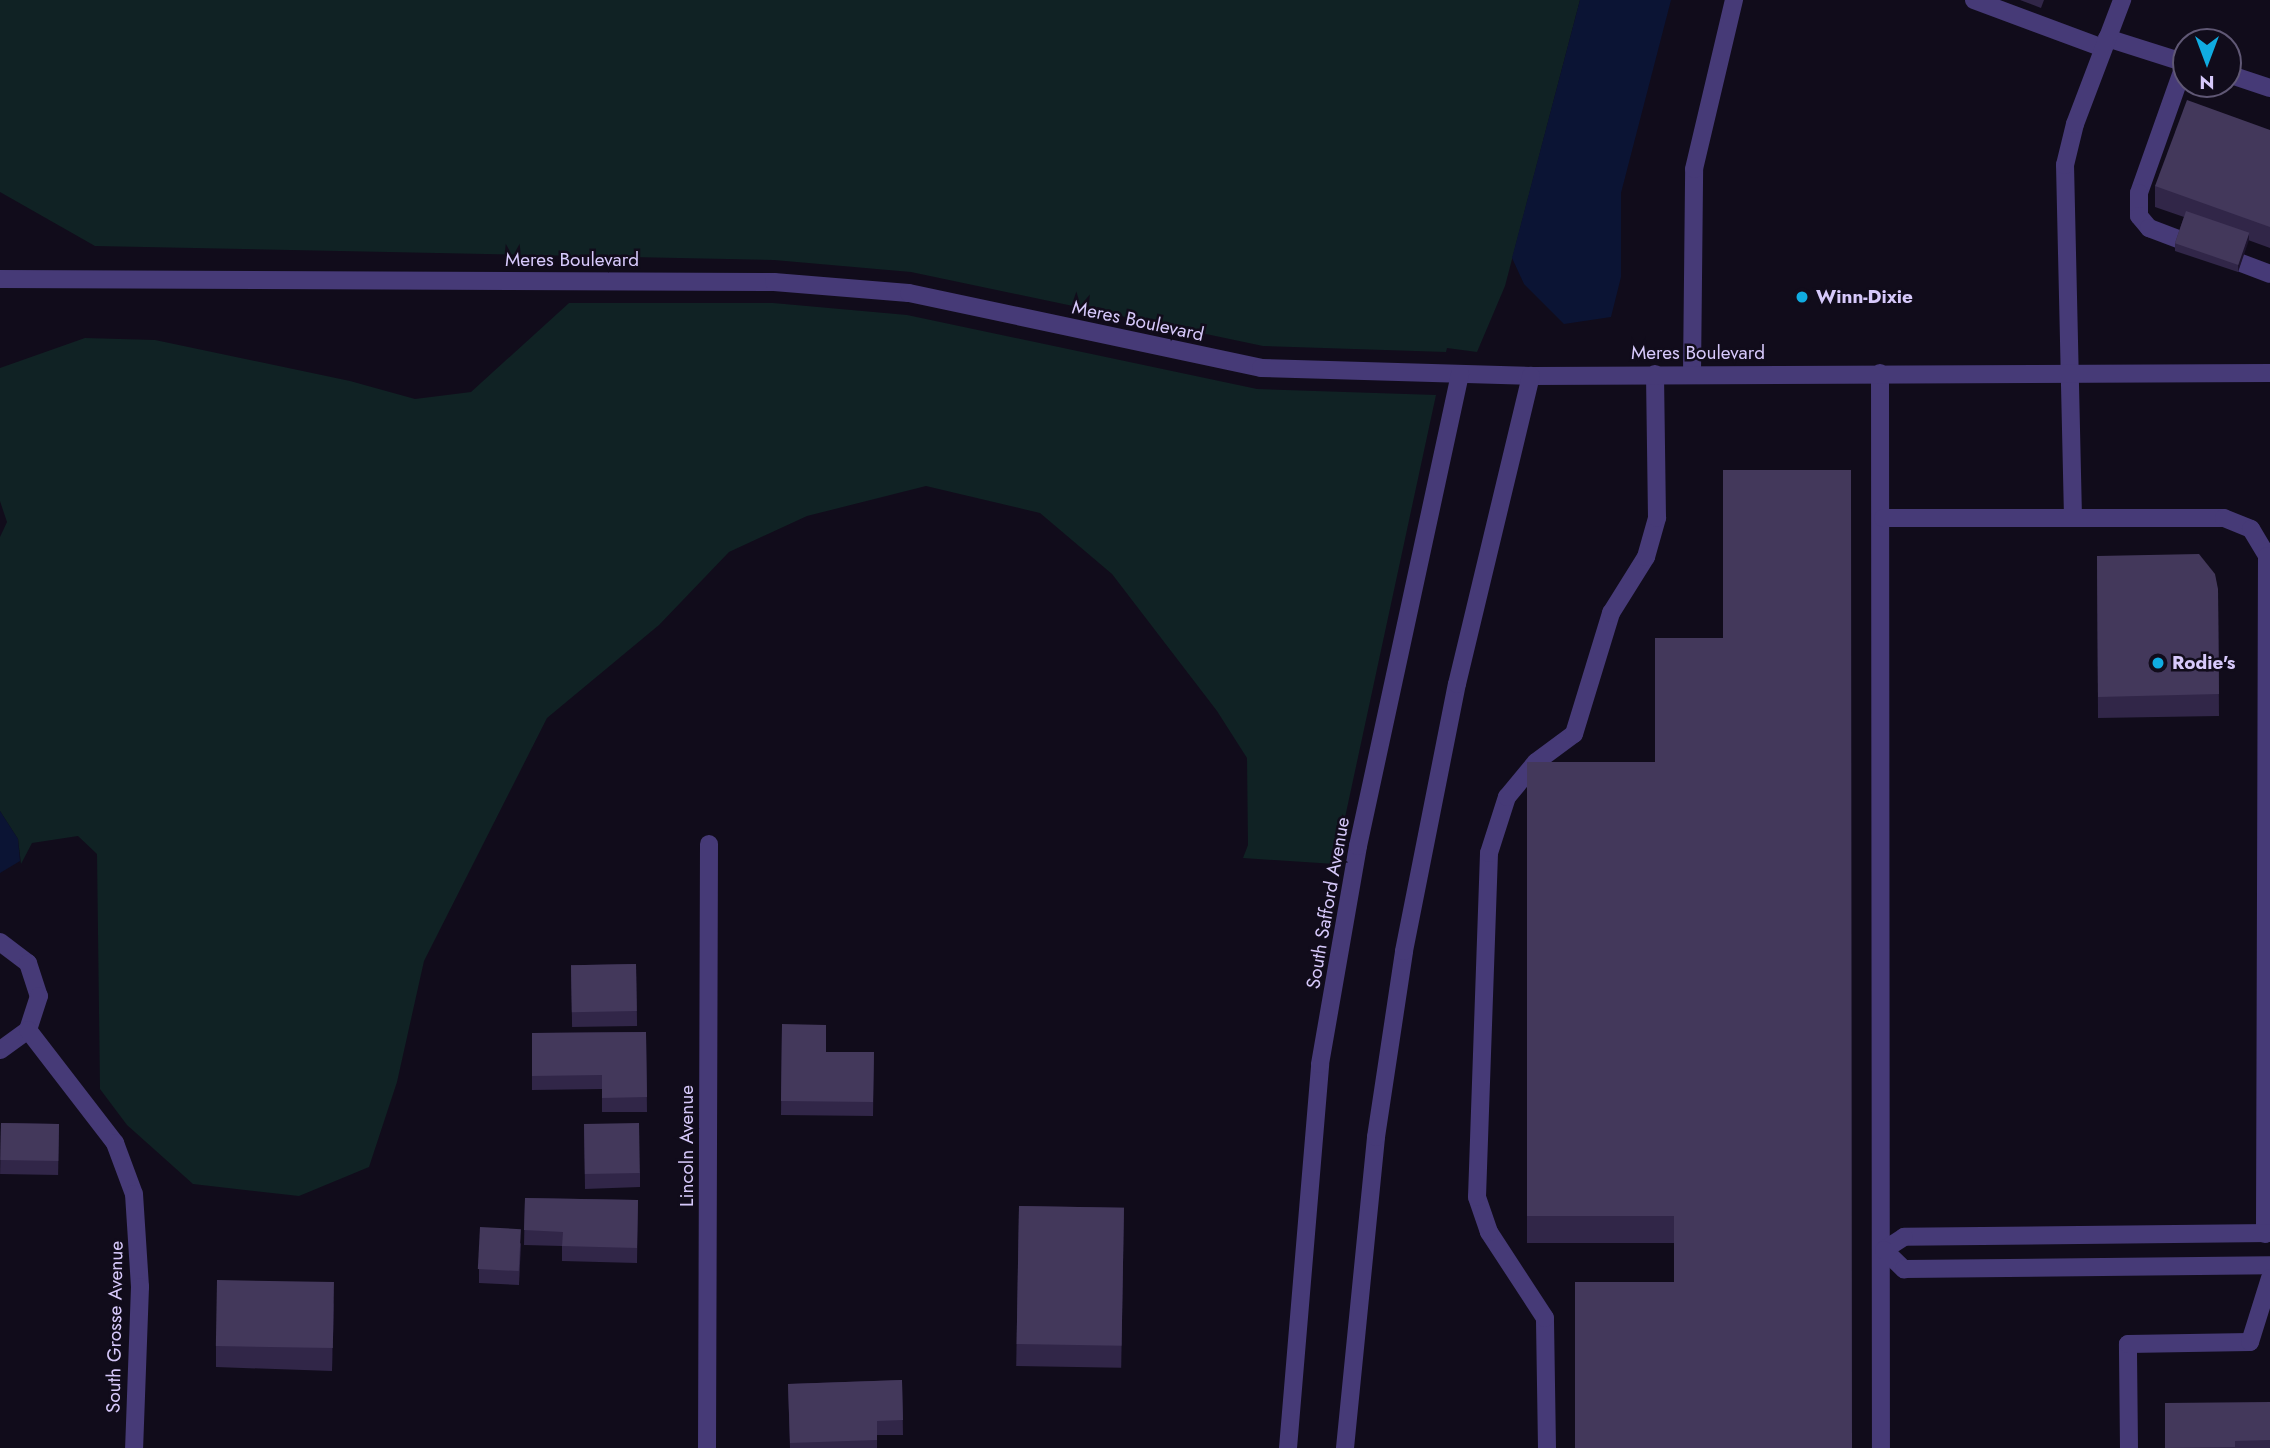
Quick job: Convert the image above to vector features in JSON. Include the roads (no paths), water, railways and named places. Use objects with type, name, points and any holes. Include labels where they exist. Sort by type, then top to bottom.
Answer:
[{"type":"street","points":[[1692,374],[1694,169],[1734,0]]},
{"type":"street","points":[[1974,0],[2105,43],[2172,60]]},
{"type":"street","points":[[2073,517],[2065,165],[2122,0]]},
{"type":"street","points":[[2242,79],[2270,88]]},
{"type":"street","points":[[2173,98],[2139,193],[2139,216],[2149,228],[2270,274]]},
{"type":"street","name":"Meres Boulevard","points":[[0,279],[774,282],[909,293],[1261,368],[1531,376],[2270,373]]},
{"type":"street","points":[[1880,373],[1883,518],[1884,1250],[1881,1448]]},
{"type":"street","name":"South Safford Avenue","points":[[1288,1448],[1320,1064],[1358,846],[1461,374]]},
{"type":"street","points":[[1547,1448],[1545,1318],[1489,1232],[1477,1197],[1487,867],[1507,796],[1536,762],[1574,734],[1611,613],[1646,557],[1657,518],[1655,374]]},
{"type":"street","points":[[1345,1448],[1376,1137],[1404,951],[1457,684],[1531,376]]},
{"type":"street","points":[[1883,518],[2224,518],[2251,529],[2267,556],[2267,1234],[1904,1237],[1884,1250]]},
{"type":"street","name":"Lincoln Avenue","points":[[707,1448],[709,844]]},
{"type":"street","points":[[0,942],[28,963],[37,979],[37,1014],[28,1030],[0,1050]]},
{"type":"street","name":"South Grosse Avenue","points":[[28,1030],[114,1143],[134,1194],[141,1287],[134,1448]]},
{"type":"street","points":[[1884,1250],[1904,1269],[2270,1265]]},
{"type":"street","points":[[2129,1448],[2128,1344],[2250,1342],[2270,1278]]},
{"type":"water","points":[[1580,0],[1671,0],[1621,193],[1621,277],[1611,317],[1564,324],[1524,284],[1512,258]]},
{"type":"water","points":[[0,811],[18,839],[20,861],[0,873]]},
{"type":"place","name":"Winn-Dixie","points":[[1802,297]]},
{"type":"place","name":"Rodie's","points":[[2158,663]]}]
